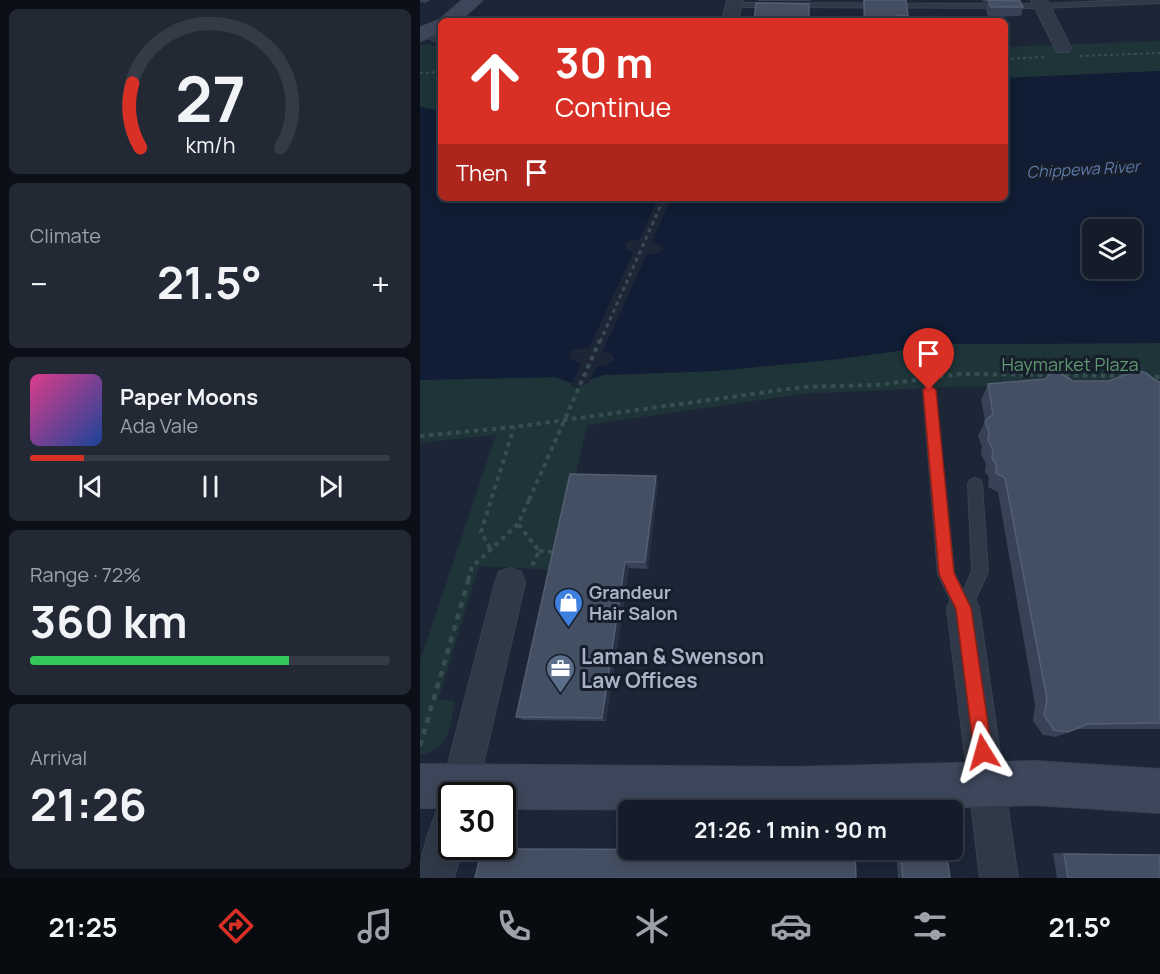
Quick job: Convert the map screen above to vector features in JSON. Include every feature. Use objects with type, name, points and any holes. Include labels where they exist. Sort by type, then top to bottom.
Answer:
[{"type":"street","points":[[452,18],[474,0]]},
{"type":"street","points":[[731,18],[735,3]]},
{"type":"street","points":[[1041,3],[1063,48]]},
{"type":"street","points":[[451,782],[510,583]]},
{"type":"street","points":[[963,608],[999,878]]},
{"type":"street","points":[[516,795],[988,786],[1036,783],[1160,791]]},
{"type":"street","points":[[435,878],[438,858]]},
{"type":"lane","points":[[735,3],[1160,1]]},
{"type":"lane","points":[[929,390],[946,574],[963,608]]},
{"type":"lane","points":[[963,608],[980,572],[975,484]]},
{"type":"path","points":[[420,73],[438,72]]},
{"type":"path","points":[[420,746],[472,567],[518,524],[663,201]]},
{"type":"path","points":[[420,436],[514,427],[803,387],[876,386],[963,374],[1134,376]]},
{"type":"path","points":[[1145,376],[1160,377]]},
{"type":"path","points":[[490,549],[481,532],[514,427]]},
{"type":"path","points":[[518,524],[539,551],[553,552]]},
{"type":"path","points":[[510,583],[532,566],[539,551]]},
{"type":"green space","points":[[1160,41],[1160,71],[1008,78],[1008,47]]},
{"type":"green space","points":[[420,45],[433,45],[438,48],[438,110],[420,107]]},
{"type":"green space","name":"Haymarket Plaza","points":[[1160,343],[1160,387],[1134,384],[951,387],[802,394],[587,425],[554,570],[479,566],[438,700],[455,701],[447,736],[438,748],[420,755],[420,661],[496,435],[420,443],[420,380],[556,377],[576,385],[602,375],[716,371],[839,359],[948,344]]},
{"type":"water","name":"Chippewa River","points":[[1160,71],[1160,343],[948,344],[839,359],[716,371],[603,375],[576,385],[556,377],[420,380],[420,107],[438,110],[438,201],[1008,201],[1008,78]]},
{"type":"pier","points":[[657,201],[670,201],[652,242],[661,245],[663,249],[656,254],[647,254],[603,351],[612,354],[614,360],[607,365],[597,366],[589,383],[577,388],[571,386],[581,364],[570,359],[569,353],[574,349],[589,348],[633,253],[626,249],[625,244],[631,240],[639,240]]},
{"type":"building","points":[[864,0],[906,0],[908,16],[865,18]]},
{"type":"building","points":[[988,0],[1020,1],[1023,7],[991,7]]},
{"type":"building","points":[[756,3],[809,4],[809,18],[754,18]]},
{"type":"building","points":[[1055,370],[1073,381],[1109,381],[1140,371],[1160,382],[1160,723],[1088,724],[1068,732],[1054,730],[1044,715],[1047,699],[1005,478],[996,473],[996,464],[992,458],[993,450],[988,440],[989,432],[985,421],[993,414],[988,384],[1045,379]]},
{"type":"building","points":[[570,474],[656,476],[645,562],[625,562],[602,718],[516,717]]},
{"type":"building","points":[[516,849],[618,849],[618,860],[855,860],[856,878],[475,878],[479,860],[516,860]]},
{"type":"building","points":[[1064,854],[1159,855],[1160,878],[1068,878]]},
{"type":"building","points":[[901,860],[945,860],[948,863],[950,878],[903,878]]},
{"type":"place","name":"Grandeur Hair Salon","points":[[568,628]]},
{"type":"place","name":"Laman & Swenson Law Offices","points":[[560,694]]},
{"type":"route","points":[[929,390],[946,574],[963,608],[983,752]]}]
